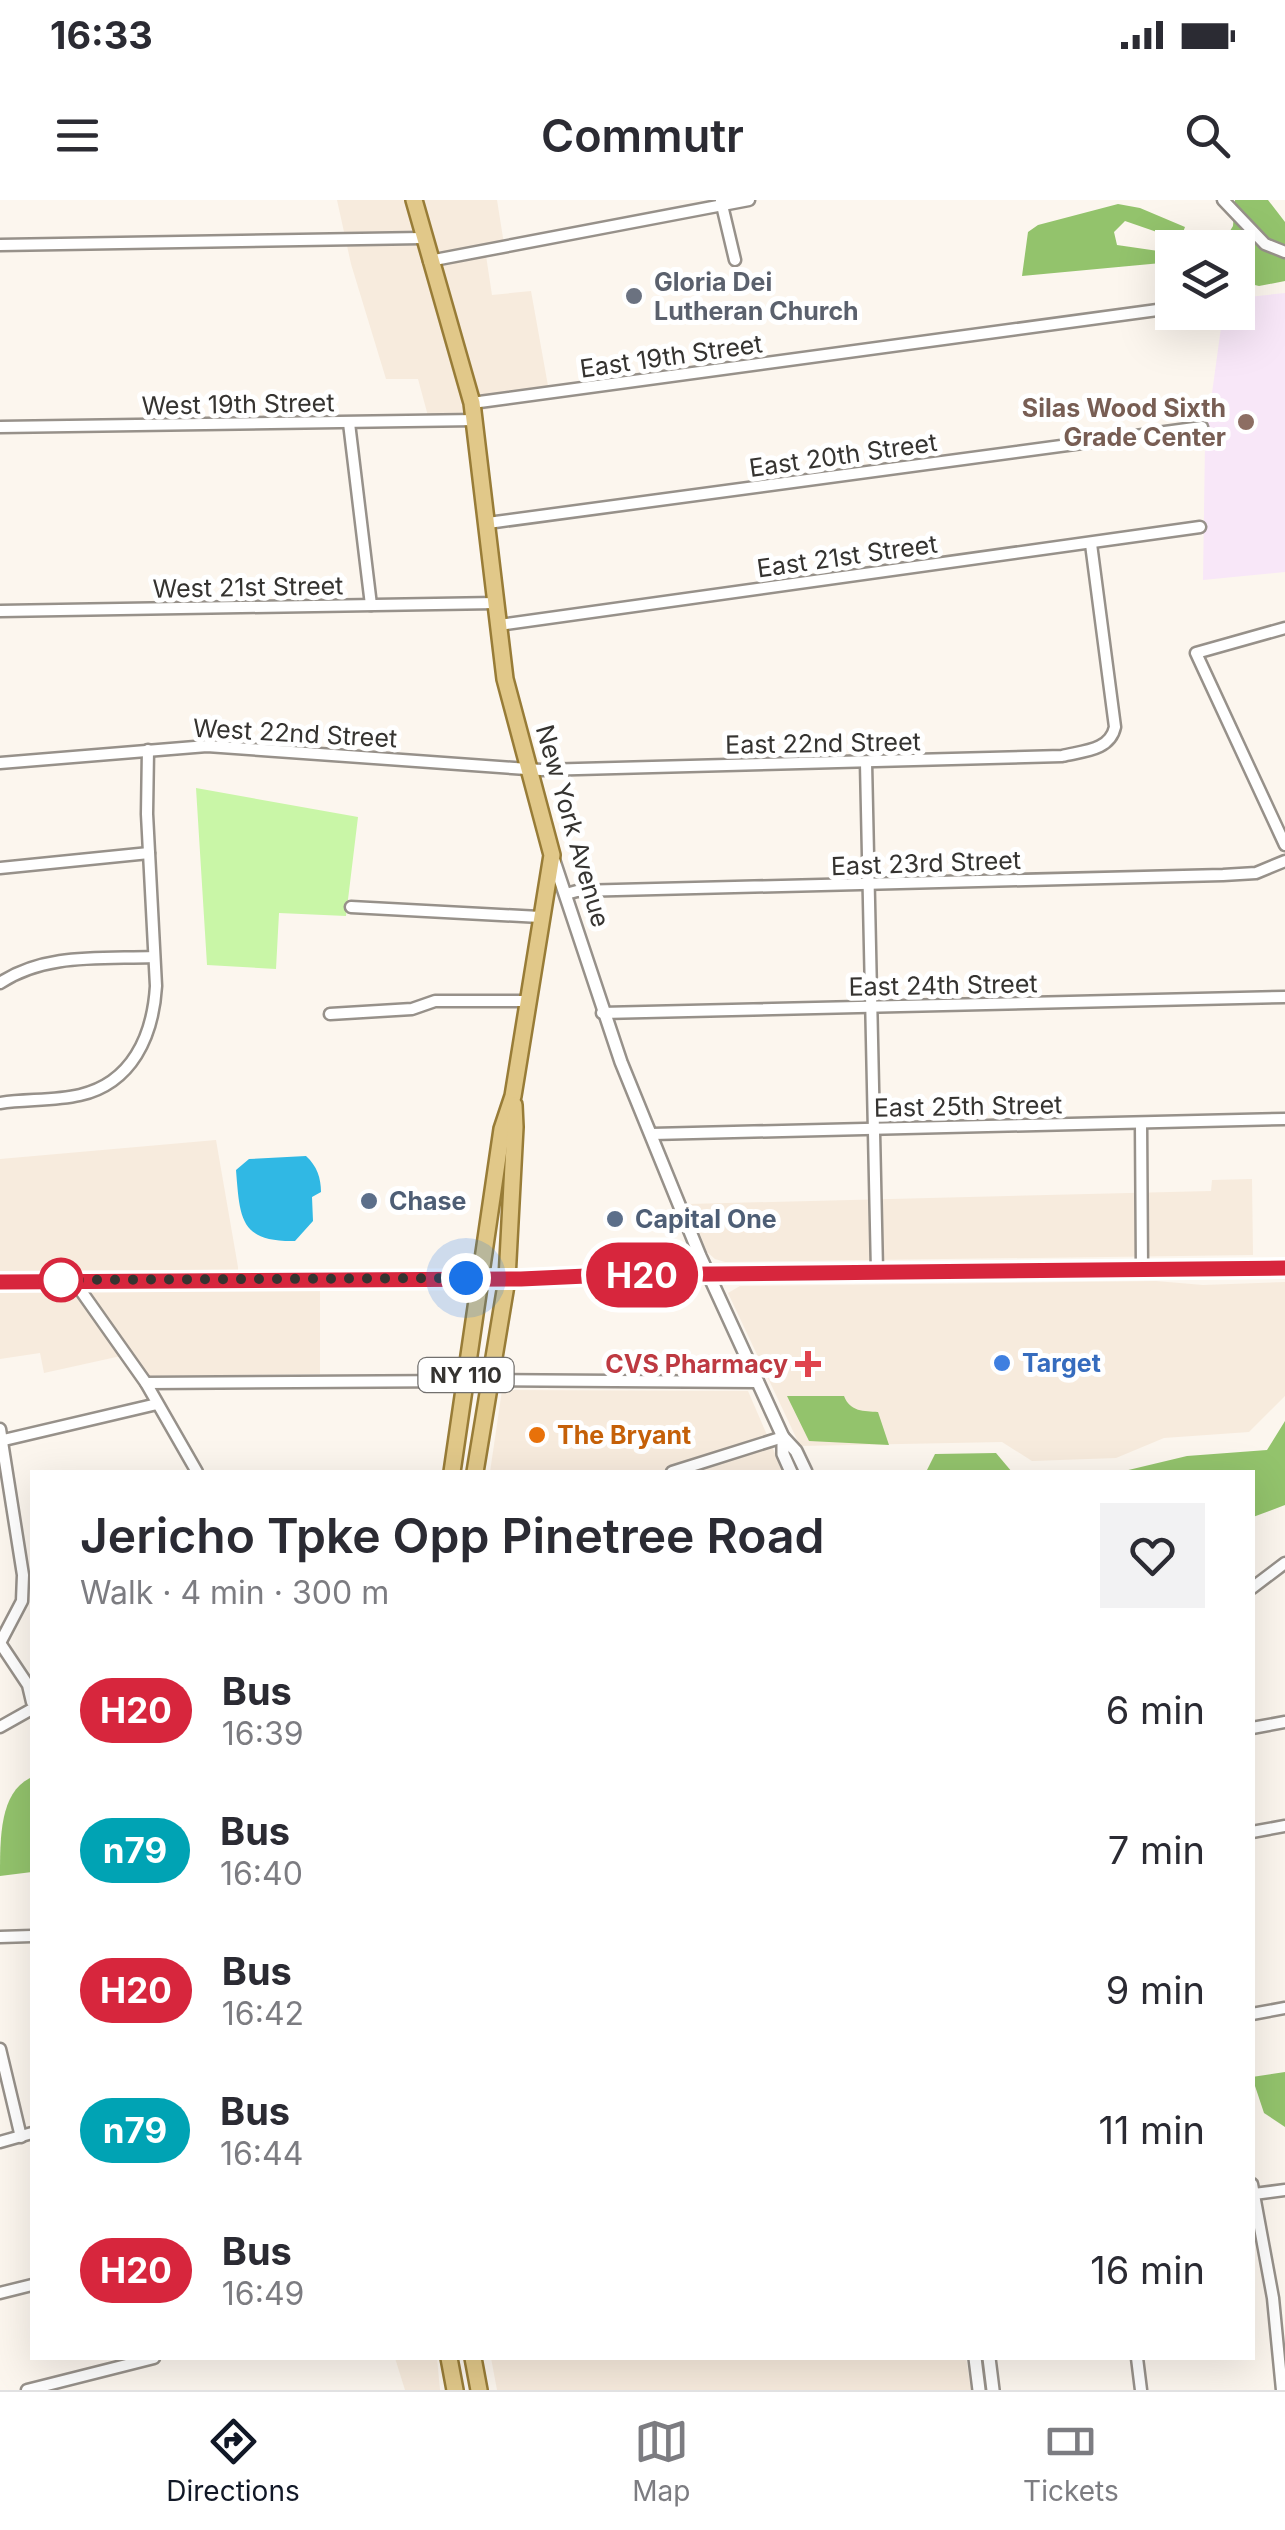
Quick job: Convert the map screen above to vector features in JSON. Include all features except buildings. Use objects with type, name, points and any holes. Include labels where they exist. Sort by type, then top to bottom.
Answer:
[{"type":"main road","name":"New York Avenue","points":[[414,200],[476,420],[505,678],[552,855]]},
{"type":"main road","name":"NY 110","points":[[534,792],[541,836],[540,917]]},
{"type":"main road","name":"NY 110","points":[[452,1470],[502,1128],[513,1096],[552,855]]},
{"type":"main road","name":"NY 110","points":[[475,1470],[507,1279],[515,1127],[513,1096]]},
{"type":"main road","points":[[0,1282],[1285,1268]]},
{"type":"main road","points":[[449,2360],[454,2390]]},
{"type":"main road","points":[[473,2360],[479,2389]]},
{"type":"street","points":[[429,261],[749,200]]},
{"type":"street","points":[[1222,200],[1265,244],[1285,252]]},
{"type":"street","points":[[722,203],[735,260]]},
{"type":"street","points":[[0,246],[422,238]]},
{"type":"street","name":"East 19th Street","points":[[472,402],[1155,310]]},
{"type":"street","name":"West 19th Street","points":[[0,427],[476,420]]},
{"type":"street","points":[[349,423],[371,605]]},
{"type":"street","name":"East 20th Street","points":[[488,523],[1202,427]]},
{"type":"street","name":"East 21st Street","points":[[499,624],[1200,528]]},
{"type":"street","name":"East 22nd Street","points":[[528,768],[1062,756],[1103,745],[1114,735],[1115,718],[1091,544]]},
{"type":"street","name":"West 21st Street","points":[[0,611],[496,603]]},
{"type":"street","points":[[1285,628],[1196,653],[1285,845]]},
{"type":"street","name":"West 22nd Street","points":[[0,763],[226,746],[528,768]]},
{"type":"street","points":[[0,1102],[82,1095],[99,1089],[126,1070],[148,1035],[154,1010],[148,750]]},
{"type":"street","points":[[866,763],[877,1271]]},
{"type":"street","points":[[0,868],[149,853]]},
{"type":"street","name":"New York Avenue","points":[[552,855],[602,1013],[708,1274],[782,1437],[783,1454],[790,1470]]},
{"type":"street","name":"East 23rd Street","points":[[566,894],[1223,875],[1256,872],[1285,861]]},
{"type":"street","points":[[351,906],[540,917],[553,900],[566,894]]},
{"type":"street","points":[[0,983],[39,964],[153,957]]},
{"type":"street","name":"East 24th Street","points":[[602,1013],[1285,997]]},
{"type":"street","points":[[330,1014],[412,1009],[434,1002],[528,1001]]},
{"type":"street","name":"East 25th Street","points":[[652,1134],[1285,1119]]},
{"type":"street","points":[[1141,1124],[1142,1269]]},
{"type":"street","points":[[73,1280],[146,1383],[196,1470]]},
{"type":"street","points":[[490,1380],[758,1382]]},
{"type":"street","points":[[146,1383],[466,1382]]},
{"type":"street","points":[[30,1695],[28,1685],[0,1643],[27,1600],[1,1437],[157,1404]]},
{"type":"street","points":[[678,1470],[782,1437]]},
{"type":"street","name":"New York Avenue","points":[[782,1437],[796,1450],[805,1470]]},
{"type":"street","points":[[1255,1586],[1285,1562]]},
{"type":"street","points":[[0,1727],[30,1706]]},
{"type":"street","points":[[1255,1727],[1285,1722]]},
{"type":"street","points":[[1255,1831],[1285,1826]]},
{"type":"street","points":[[1,1941],[30,1936]]},
{"type":"street","points":[[1255,2013],[1285,2008]]},
{"type":"street","points":[[0,2049],[27,2135],[0,2142]]},
{"type":"street","points":[[1255,2189],[1285,2190]]},
{"type":"street","points":[[1255,2197],[1279,2297],[1282,2390]]},
{"type":"street","points":[[0,2293],[30,2286]]},
{"type":"street","points":[[26,2390],[146,2360]]},
{"type":"street","points":[[975,2360],[979,2390]]},
{"type":"street","points":[[990,2360],[993,2390]]},
{"type":"street","points":[[1138,2360],[1141,2390]]},
{"type":"street","points":[[454,2390],[479,2389]]},
{"type":"shaded area","points":[[337,200],[497,200],[504,244],[485,249],[492,295],[531,291],[550,397],[458,415],[428,416],[418,379],[386,379],[351,264]]},
{"type":"shaded area","name":"Silas Wood Sixth Grade Center","points":[[1285,293],[1285,572],[1203,580],[1205,444],[1221,330],[1255,330],[1255,296]]},
{"type":"shaded area","points":[[216,1140],[238,1267],[238,1290],[320,1288],[320,1374],[137,1376],[121,1356],[44,1373],[40,1353],[0,1359],[0,1159]]},
{"type":"shaded area","points":[[1252,1179],[1253,1255],[725,1262],[707,1252],[688,1204],[1211,1191],[1212,1180]]},
{"type":"shaded area","points":[[1156,1281],[1203,1285],[1285,1282],[1285,1396],[1249,1432],[1164,1438],[1116,1458],[1032,1461],[1002,1442],[800,1446],[728,1293],[740,1286]]},
{"type":"shaded area","points":[[502,1390],[748,1391],[782,1470],[490,1470]]},
{"type":"shaded area","points":[[396,2360],[437,2360],[440,2390],[405,2390]]},
{"type":"shaded area","points":[[491,2360],[966,2360],[971,2390],[497,2390]]},
{"type":"green space","points":[[1235,200],[1268,200],[1285,222],[1285,281],[1255,285],[1255,230],[1231,230]]},
{"type":"green space","points":[[1118,204],[1140,208],[1185,227],[1155,231],[1125,221],[1114,232],[1117,245],[1155,251],[1155,264],[1022,276],[1028,232],[1038,225]]},
{"type":"green space","points":[[196,788],[358,817],[346,916],[279,913],[276,969],[207,965]]},
{"type":"green space","points":[[787,1396],[844,1396],[854,1408],[878,1412],[889,1445],[809,1441]]},
{"type":"green space","points":[[1285,1421],[1285,1505],[1255,1516],[1255,1470],[1128,1470],[1187,1456],[1267,1450]]},
{"type":"green space","points":[[996,1453],[1010,1470],[927,1470],[935,1454]]},
{"type":"green space","points":[[30,1778],[30,1872],[0,1876],[4,1817],[21,1784]]},
{"type":"green space","points":[[1285,2072],[1285,2127],[1264,2113],[1255,2077]]},
{"type":"water","points":[[306,1156],[316,1168],[321,1187],[321,1192],[312,1197],[313,1221],[295,1241],[253,1232],[242,1214],[236,1170],[249,1159]]},
{"type":"bus line","name":"H20","points":[[0,1282],[1285,1268]]},
{"type":"place","name":"Gloria Dei Lutheran Church","points":[[634,296]]},
{"type":"place","name":"Silas Wood Sixth Grade Center","points":[[1246,422]]},
{"type":"place","name":"Chase","points":[[369,1201]]},
{"type":"place","name":"Capital One","points":[[615,1219]]},
{"type":"place","name":"Target","points":[[1002,1363]]},
{"type":"place","name":"CVS Pharmacy","points":[[808,1364]]},
{"type":"place","name":"The Bryant","points":[[537,1435]]},
{"type":"route","points":[[61,1280],[466,1278]]}]
